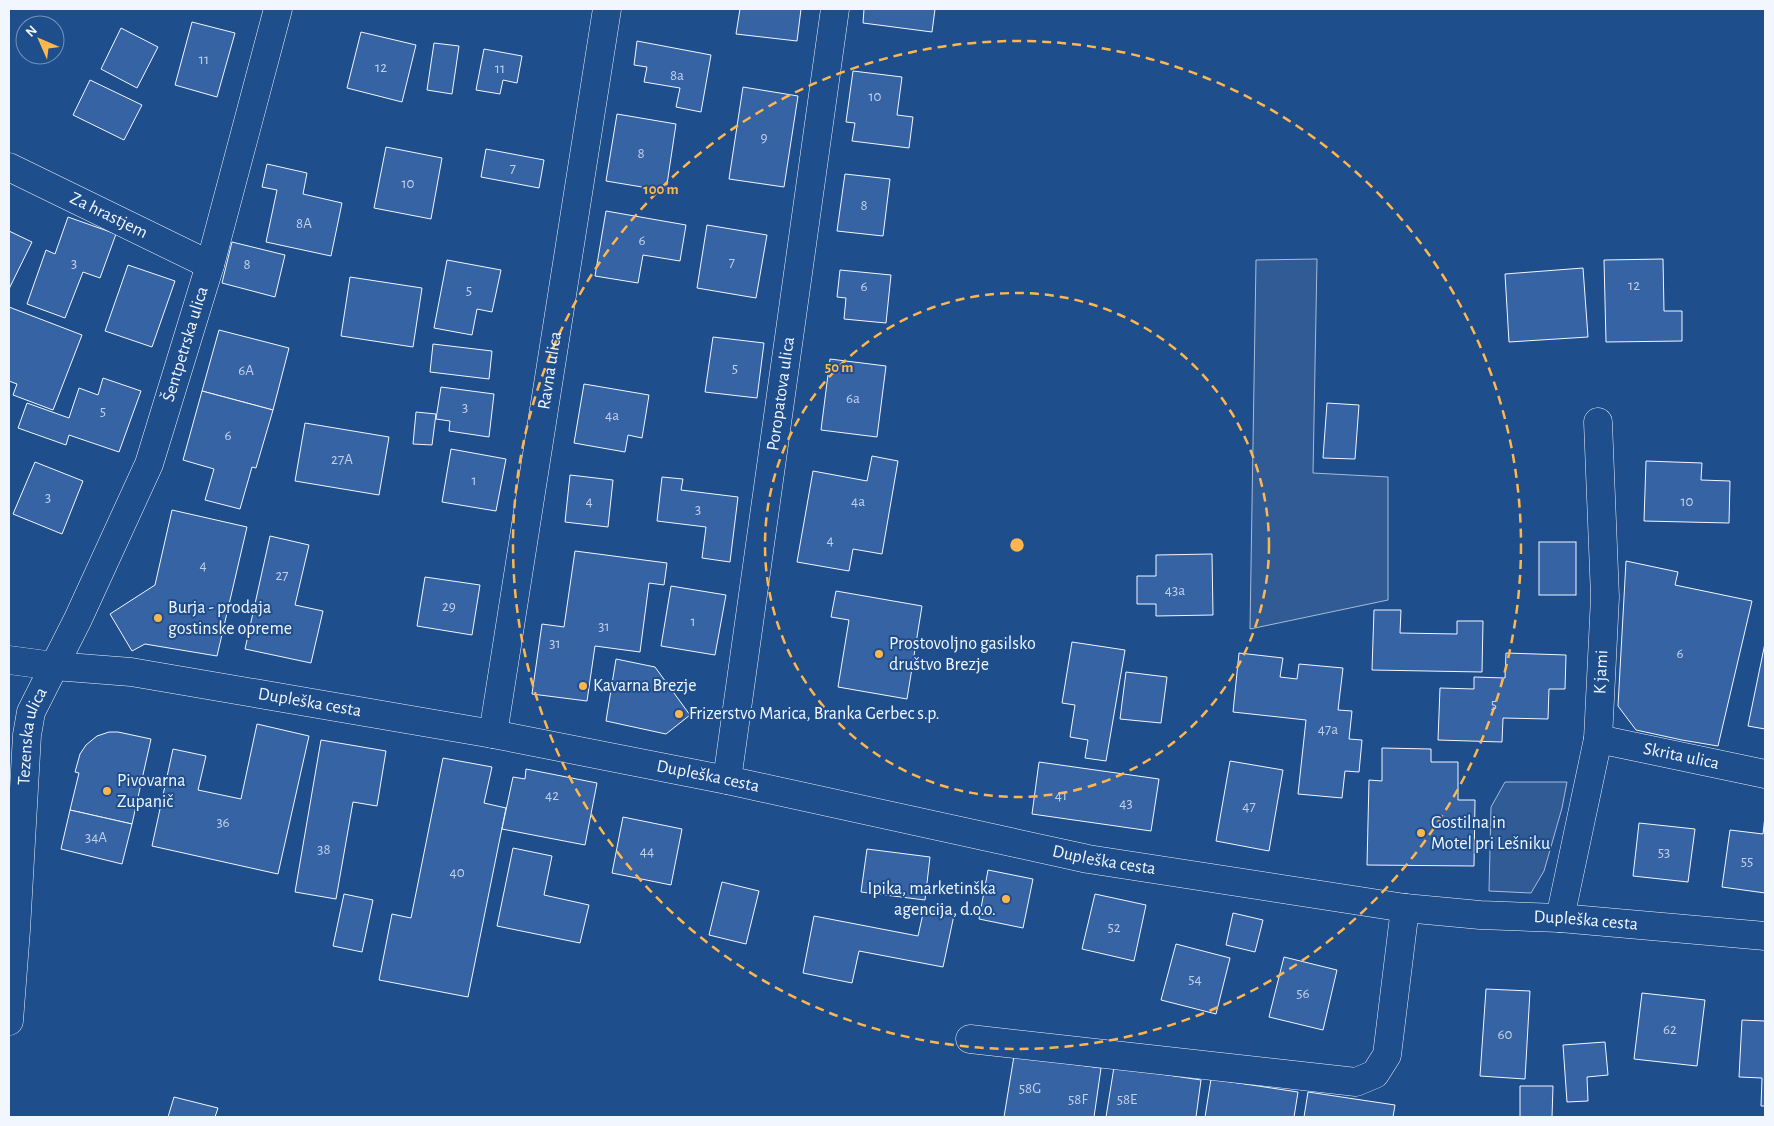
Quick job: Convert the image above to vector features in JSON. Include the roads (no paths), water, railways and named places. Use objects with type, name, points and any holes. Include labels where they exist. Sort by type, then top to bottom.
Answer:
[{"type":"street","name":"Šentpetrska ulica","points":[[54,666],[78,619],[149,464],[210,265],[278,9]]},
{"type":"street","name":"Ravna ulica","points":[[493,734],[607,9]]},
{"type":"street","name":"Poropatova ulica","points":[[727,780],[836,9]]},
{"type":"street","name":"Za hrastjem","points":[[9,167],[210,265]]},
{"type":"street","name":"K jami","points":[[1560,918],[1598,740],[1605,597],[1598,422]]},
{"type":"street","name":"Dupleška cesta","points":[[9,660],[54,666],[131,672],[493,734],[727,780],[1088,859],[1405,908],[1480,915],[1560,918],[1765,936]]},
{"type":"street","name":"Tezenska ulica","points":[[9,1021],[27,736],[32,712],[54,666]]},
{"type":"street","name":"Skrita ulica","points":[[1598,740],[1765,774]]},
{"type":"street","points":[[970,1039],[1356,1082],[1375,1074],[1387,1055],[1405,908]]},
{"type":"place","name":"Burja - prodaja gostinske opreme","points":[[158,618]]},
{"type":"place","name":"Prostovoljno gasilsko društvo Brezje","points":[[879,654]]},
{"type":"place","name":"Kavarna Brezje","points":[[583,686]]},
{"type":"place","name":"Frizerstvo Marica, Branka Gerbec s.p.","points":[[679,714]]},
{"type":"place","name":"Pivovarna Zupanič","points":[[107,791]]},
{"type":"place","name":"Gostilna in Motel pri Lešniku","points":[[1421,833]]},
{"type":"place","name":"Ipika, marketinška agencija, d.o.o.","points":[[1006,899]]}]
